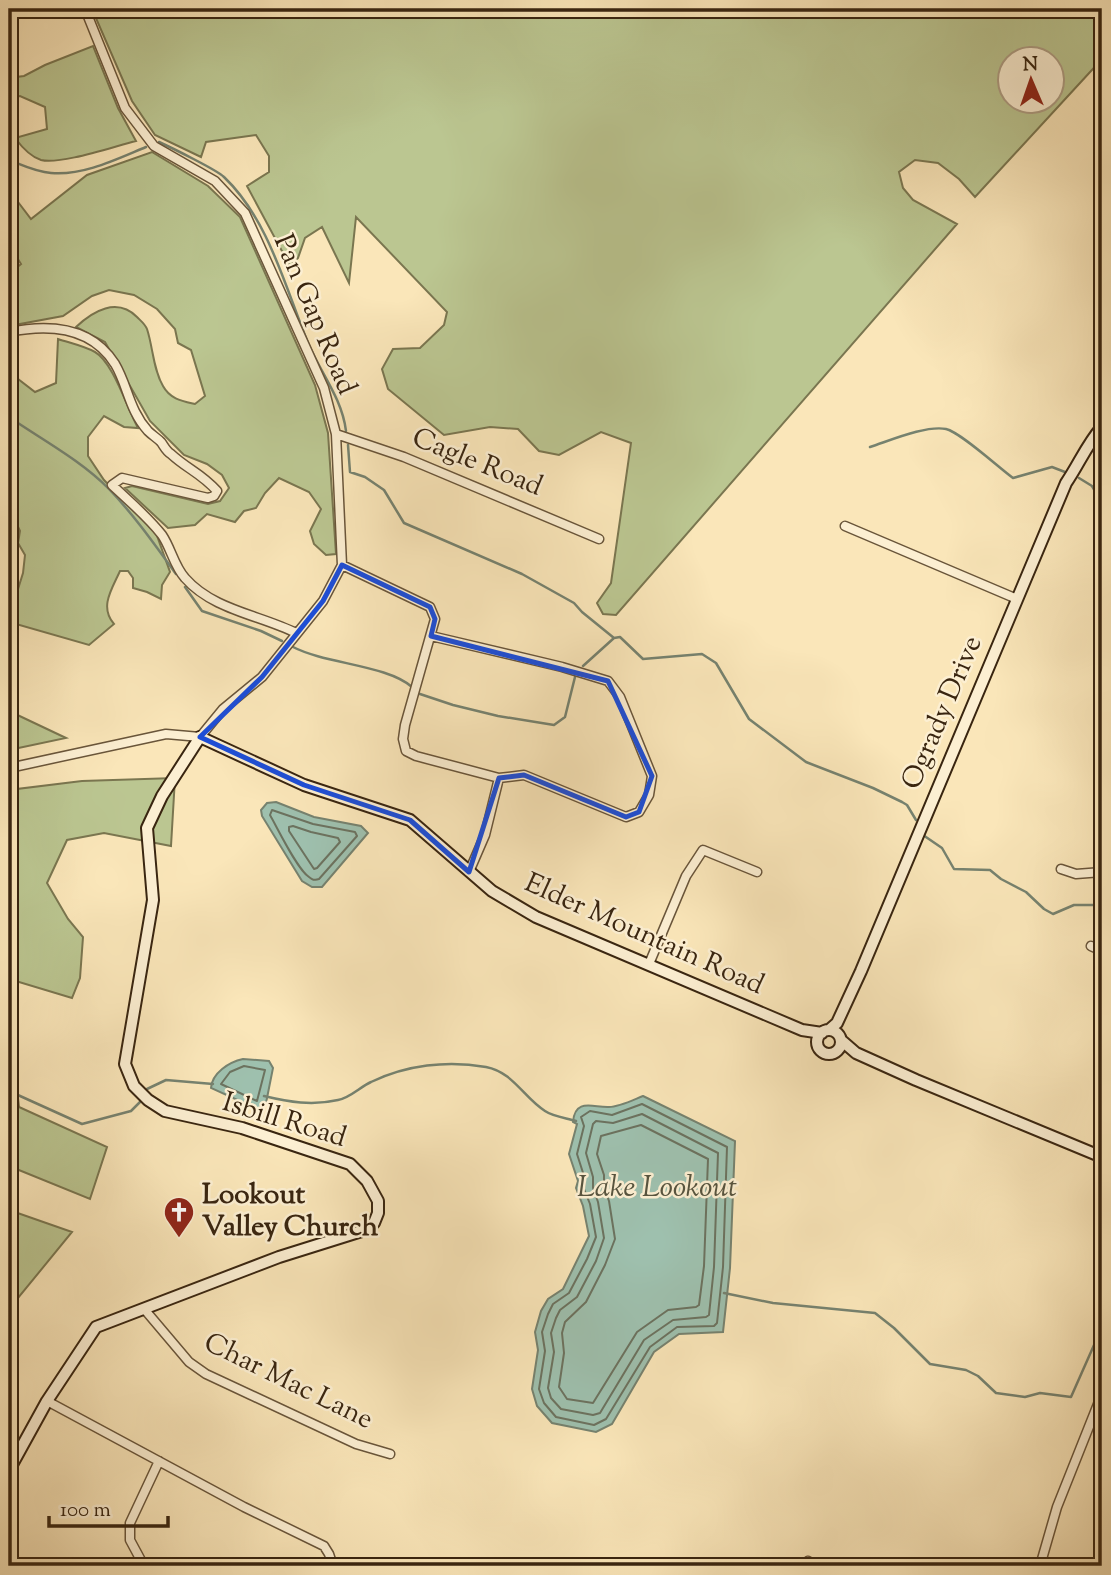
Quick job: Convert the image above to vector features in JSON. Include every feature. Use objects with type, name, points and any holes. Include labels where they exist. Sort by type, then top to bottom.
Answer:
[{"type":"street","name":"Pan Gap Road","points":[[85,9],[125,108],[154,146],[215,181],[245,213],[324,388],[336,434],[342,565]]},
{"type":"street","points":[[9,332],[32,327],[58,327],[89,338],[103,349],[115,365],[133,410],[149,431],[168,452],[203,476],[217,491],[214,496],[208,498],[122,478],[112,485],[163,537],[184,577],[197,588],[234,610],[273,621],[296,633]]},
{"type":"street","name":"Ogrady Drive","points":[[830,1034],[861,971],[1066,483],[1102,427]]},
{"type":"street","name":"Cagle Road","points":[[336,434],[404,457],[599,539]]},
{"type":"street","points":[[845,526],[1017,599]]},
{"type":"street","points":[[200,737],[223,709],[262,677],[323,601],[342,565],[430,607],[435,619],[405,725],[403,747],[416,757],[499,778],[524,775],[626,817],[639,812],[649,795],[652,776],[620,697],[608,681],[562,667],[432,636]]},
{"type":"street","name":"Elder Mountain Road","points":[[9,768],[166,734],[200,737],[304,785],[410,820],[492,891],[536,917],[802,1030],[830,1034],[856,1053],[1102,1157]]},
{"type":"street","name":"Isbill Road","points":[[9,1470],[47,1401],[96,1327],[279,1257],[365,1230],[374,1223],[378,1213],[378,1201],[373,1191],[350,1164],[242,1128],[165,1111],[148,1100],[134,1086],[125,1064],[153,900],[147,828],[162,796],[200,737]]},
{"type":"street","points":[[469,872],[485,835],[499,778]]},
{"type":"street","points":[[649,964],[686,876],[703,850],[757,872]]},
{"type":"street","points":[[1061,869],[1076,874],[1102,872]]},
{"type":"street","points":[[1091,946],[1102,951]]},
{"type":"street","points":[[830,1034],[839,1047],[834,1052]]},
{"type":"street","name":"Elder Mountain Road","points":[[830,1034],[823,1052],[856,1053]]},
{"type":"street","name":"Char Mac Lane","points":[[145,1310],[188,1361],[206,1374],[356,1444],[390,1454]]},
{"type":"street","points":[[1040,1566],[1058,1507],[1102,1394]]},
{"type":"street","points":[[47,1401],[324,1546],[333,1566]]},
{"type":"street","points":[[144,1566],[130,1540],[130,1523],[159,1461]]},
{"type":"highlighted area","points":[[342,565],[430,607],[435,619],[431,636],[608,681],[652,776],[639,812],[626,817],[524,775],[499,778],[469,872],[410,820],[304,785],[200,737],[262,677],[323,601]]},
{"type":"green space","points":[[92,9],[1102,9],[1102,59],[1066,98],[1066,46],[996,46],[996,116],[1050,116],[975,197],[959,179],[938,163],[915,160],[899,172],[903,188],[913,200],[957,224],[616,615],[603,614],[597,603],[611,583],[631,443],[601,432],[559,455],[539,451],[518,429],[490,427],[444,435],[388,389],[382,369],[393,349],[420,348],[444,325],[447,312],[356,217],[349,283],[322,227],[305,238],[298,258],[290,266],[247,186],[269,172],[269,156],[256,135],[206,142],[201,157],[155,135],[132,101]]},
{"type":"green space","points":[[93,46],[118,108],[136,141],[61,160],[37,159],[15,138],[47,129],[45,107],[20,96],[9,98],[9,78],[24,76]]},
{"type":"green space","points":[[152,152],[208,186],[240,217],[315,385],[328,433],[336,554],[326,555],[314,544],[310,531],[321,509],[309,492],[279,478],[256,508],[244,511],[235,522],[207,514],[195,525],[168,528],[125,488],[132,486],[208,504],[220,501],[229,488],[222,475],[207,464],[184,455],[150,421],[105,342],[76,327],[105,308],[129,311],[147,329],[157,372],[166,390],[177,399],[195,404],[205,396],[191,350],[178,343],[175,329],[157,309],[134,295],[109,290],[92,296],[63,316],[9,326],[9,274],[21,264],[9,245],[9,196],[15,198],[31,219],[87,175]]},
{"type":"green space","points":[[58,339],[82,346],[102,357],[119,386],[138,428],[124,427],[104,416],[88,437],[88,456],[104,480],[156,533],[170,572],[162,585],[161,599],[133,588],[133,578],[128,571],[120,571],[107,605],[114,624],[89,645],[9,622],[9,590],[18,589],[25,555],[18,543],[20,531],[9,508],[9,372],[35,392],[56,383]]},
{"type":"green space","points":[[9,711],[66,738],[9,750]]},
{"type":"green space","points":[[175,778],[171,846],[104,833],[67,840],[47,883],[68,919],[83,937],[80,978],[72,998],[9,979],[9,790],[82,781]]},
{"type":"green space","points":[[9,1040],[12,1044],[19,1107],[107,1147],[90,1199],[9,1166]]},
{"type":"green space","points":[[9,1210],[72,1232],[9,1309]]},
{"type":"water","points":[[276,802],[314,817],[361,826],[368,833],[322,887],[312,887],[302,881],[262,816],[261,810],[267,803]]},
{"type":"water","points":[[243,1059],[269,1061],[273,1068],[266,1103],[261,1109],[211,1088],[214,1078],[222,1069]]},
{"type":"water","name":"Lake Lookout","points":[[643,1096],[735,1141],[730,1268],[723,1332],[679,1334],[654,1352],[612,1424],[596,1432],[552,1423],[537,1406],[532,1389],[538,1350],[535,1332],[541,1311],[548,1299],[563,1289],[589,1236],[576,1188],[578,1181],[569,1154],[577,1124],[573,1122],[575,1114],[581,1107],[613,1107]]},
{"type":"waterway","points":[[159,142],[224,177],[253,213],[274,255],[308,343],[340,407],[346,431]]},
{"type":"waterway","points":[[9,160],[40,171],[75,172],[100,166],[146,147]]},
{"type":"waterway","points":[[9,417],[98,479],[136,520],[176,574]]},
{"type":"waterway","points":[[870,447],[918,431],[946,429],[969,443],[1013,478],[1052,467],[1065,472]]},
{"type":"waterway","points":[[348,445],[350,472],[365,477],[384,490],[404,523],[522,574],[574,603],[614,638],[620,637],[643,659],[702,654],[716,663],[749,719],[806,762],[873,788],[907,805],[916,820]]},
{"type":"waterway","points":[[1079,478],[1092,486],[1102,503]]},
{"type":"waterway","points":[[185,587],[202,611],[282,641]]},
{"type":"waterway","points":[[583,666],[614,638]]},
{"type":"waterway","points":[[293,647],[388,674],[412,687]]},
{"type":"waterway","points":[[420,694],[498,716],[554,725],[565,717],[575,677]]},
{"type":"waterway","points":[[923,835],[942,848],[954,869],[990,870],[1026,892],[1053,914],[1074,905],[1094,905],[1102,898]]},
{"type":"waterway","points":[[264,1096],[301,1102],[328,1102],[347,1097],[384,1076],[412,1068],[442,1064],[471,1065],[504,1074],[545,1111],[576,1121]]},
{"type":"waterway","points":[[147,1089],[166,1080],[213,1084]]},
{"type":"waterway","points":[[9,1091],[82,1124],[131,1111],[140,1102]]},
{"type":"waterway","points":[[724,1293],[773,1303],[875,1313],[930,1364],[966,1370],[978,1376],[996,1393],[1025,1397],[1040,1393],[1071,1397],[1102,1327]]},
{"type":"waterway","points":[[9,1558],[25,1566]]},
{"type":"place","name":"Lookout Valley Church","points":[[179,1239]]}]
